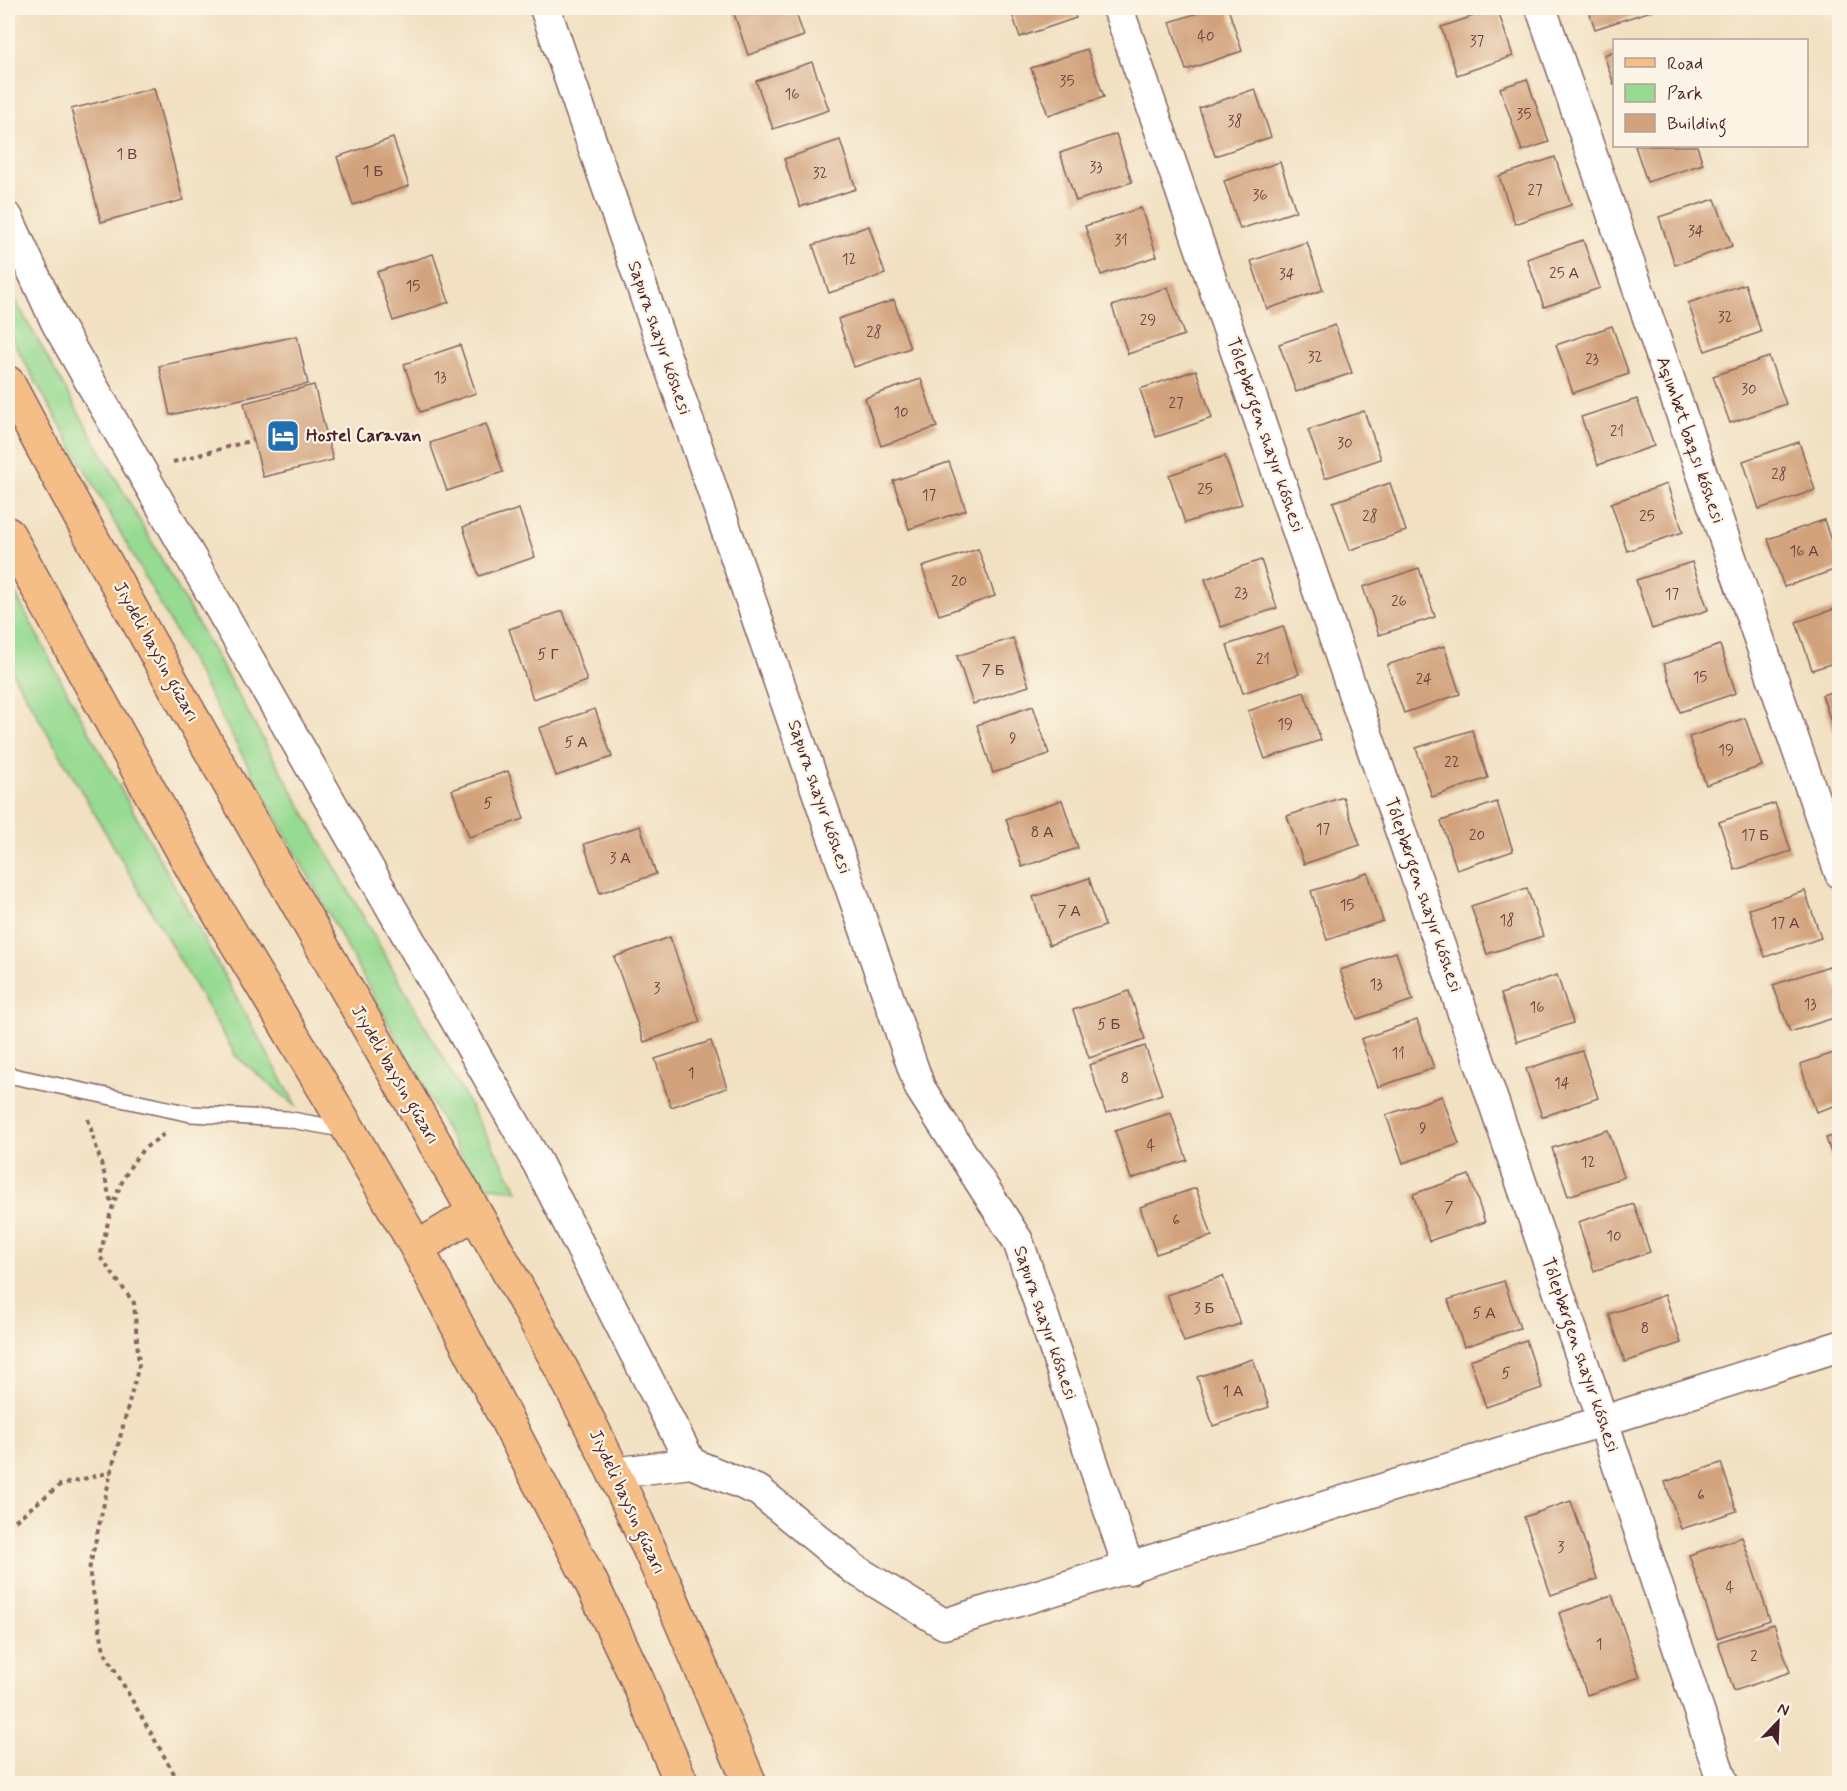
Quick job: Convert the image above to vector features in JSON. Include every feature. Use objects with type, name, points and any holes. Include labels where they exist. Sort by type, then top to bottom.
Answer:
[{"type":"main road","name":"Jiydeli baysın gúzarı","points":[[8,383],[78,515],[474,1213],[589,1422],[658,1567],[750,1784]]},
{"type":"main road","points":[[8,534],[196,875],[350,1130],[417,1248],[590,1580],[636,1677],[681,1784]]},
{"type":"main road","points":[[417,1248],[474,1213]]},
{"type":"street","name":"Sapura shayır kóshesi","points":[[545,8],[920,1088],[1018,1241],[1129,1569]]},
{"type":"street","name":"Tólepbergen shayır kóshesi","points":[[1118,8],[1604,1421],[1723,1784]]},
{"type":"street","name":"Aqımbet baqsı kóshesi","points":[[1541,8],[1839,873]]},
{"type":"street","points":[[8,218],[56,322],[538,1164],[691,1462]]},
{"type":"street","points":[[613,1473],[691,1462],[759,1491],[854,1569],[944,1624],[1129,1569],[1839,1346]]},
{"type":"lane","points":[[8,1075],[191,1114],[285,1119],[350,1130]]},
{"type":"path","points":[[188,457],[253,440]]},
{"type":"path","points":[[77,1090],[93,1132],[111,1206]]},
{"type":"path","points":[[180,1784],[104,1651],[89,1570],[111,1472],[139,1365],[134,1303],[100,1257],[111,1206],[142,1151],[191,1114]]},
{"type":"path","points":[[8,1526],[60,1485],[111,1472]]},
{"type":"green space","points":[[8,281],[19,307],[518,1191],[476,1184],[153,591],[8,332]]},
{"type":"green space","points":[[8,580],[70,697],[297,1107],[236,1056],[8,665]]},
{"type":"building","points":[[732,8],[794,8],[804,36],[748,55]]},
{"type":"building","points":[[1010,8],[1072,8],[1076,18],[1020,37]]},
{"type":"building","points":[[1213,8],[1228,8],[1242,51],[1186,70],[1170,22]]},
{"type":"building","points":[[1497,8],[1513,56],[1457,75],[1441,27]]},
{"type":"building","points":[[1588,8],[1650,8],[1651,11],[1595,29]]},
{"type":"building","points":[[1087,49],[1104,97],[1048,115],[1031,68]]},
{"type":"building","points":[[1613,51],[1613,82],[1604,55]]},
{"type":"building","points":[[812,62],[829,110],[773,129],[756,81]]},
{"type":"building","points":[[1527,79],[1549,142],[1522,151],[1500,88]]},
{"type":"building","points":[[154,88],[183,200],[101,222],[71,109]]},
{"type":"building","points":[[1255,89],[1271,137],[1215,156],[1199,108]]},
{"type":"building","points":[[1116,134],[1132,182],[1076,201],[1060,153]]},
{"type":"building","points":[[393,138],[409,186],[353,205],[337,157]]},
{"type":"building","points":[[840,140],[856,189],[800,207],[784,159]]},
{"type":"building","points":[[1635,147],[1697,147],[1703,164],[1647,182]]},
{"type":"building","points":[[1555,157],[1571,205],[1515,224],[1499,176]]},
{"type":"building","points":[[1280,162],[1296,211],[1240,229],[1224,181]]},
{"type":"building","points":[[1715,199],[1732,246],[1675,265],[1659,217]]},
{"type":"building","points":[[1141,208],[1157,256],[1101,275],[1085,226]]},
{"type":"building","points":[[869,226],[885,274],[829,293],[813,245]]},
{"type":"building","points":[[1583,240],[1600,288],[1544,307],[1527,259]]},
{"type":"building","points":[[1307,242],[1323,290],[1267,309],[1251,261]]},
{"type":"building","points":[[433,254],[449,302],[393,321],[377,272]]},
{"type":"building","points":[[1745,284],[1761,332],[1705,351],[1688,303]]},
{"type":"building","points":[[1168,287],[1184,335],[1128,354],[1112,306]]},
{"type":"building","points":[[894,300],[910,348],[854,367],[838,319]]},
{"type":"building","points":[[1335,325],[1352,373],[1296,392],[1279,344]]},
{"type":"building","points":[[1612,326],[1629,374],[1573,393],[1556,345]]},
{"type":"building","points":[[297,336],[308,384],[170,415],[159,366]]},
{"type":"building","points":[[460,345],[476,393],[420,412],[404,364]]},
{"type":"building","points":[[1769,357],[1786,404],[1730,423],[1713,376]]},
{"type":"building","points":[[1196,370],[1212,418],[1156,437],[1140,389]]},
{"type":"building","points":[[921,379],[937,427],[881,446],[865,398]]},
{"type":"building","points":[[314,385],[333,460],[263,477],[244,403]]},
{"type":"building","points":[[1637,399],[1654,446],[1598,465],[1581,417]]},
{"type":"building","points":[[1364,411],[1381,459],[1325,478],[1308,430]]},
{"type":"building","points":[[486,424],[503,472],[447,491],[430,443]]},
{"type":"building","points":[[1799,442],[1815,490],[1759,509],[1743,461]]},
{"type":"building","points":[[1225,456],[1242,504],[1185,523],[1169,475]]},
{"type":"building","points":[[949,462],[966,510],[909,529],[893,481]]},
{"type":"building","points":[[1390,483],[1406,531],[1350,550],[1333,502]]},
{"type":"building","points":[[1667,484],[1683,532],[1627,551],[1611,503]]},
{"type":"building","points":[[519,509],[535,557],[479,576],[463,527]]},
{"type":"building","points":[[1824,520],[1840,568],[1784,587],[1768,539]]},
{"type":"building","points":[[978,549],[995,596],[939,615],[922,567]]},
{"type":"building","points":[[1261,560],[1277,608],[1221,627],[1205,579]]},
{"type":"building","points":[[1692,562],[1708,610],[1652,629],[1636,580]]},
{"type":"building","points":[[1419,568],[1435,617],[1379,635],[1363,587]]},
{"type":"building","points":[[1840,607],[1840,661],[1812,670],[1796,622]]},
{"type":"building","points":[[563,611],[587,681],[533,699],[509,629]]},
{"type":"building","points":[[1283,626],[1299,674],[1243,693],[1227,645]]},
{"type":"building","points":[[1013,638],[1029,686],[973,704],[957,656]]},
{"type":"building","points":[[1720,645],[1736,693],[1680,712],[1664,664]]},
{"type":"building","points":[[1444,646],[1460,694],[1404,713],[1387,665]]},
{"type":"building","points":[[1840,689],[1840,743],[1838,743],[1822,695]]},
{"type":"building","points":[[1304,692],[1321,740],[1265,759],[1248,711]]},
{"type":"building","points":[[1033,706],[1049,754],[993,773],[977,725]]},
{"type":"building","points":[[595,709],[612,757],[556,776],[539,728]]},
{"type":"building","points":[[1745,718],[1762,766],[1706,785],[1689,737]]},
{"type":"building","points":[[1472,730],[1488,778],[1432,797],[1416,748]]},
{"type":"building","points":[[508,771],[524,819],[469,837],[452,790]]},
{"type":"building","points":[[1343,797],[1360,845],[1304,864],[1287,816]]},
{"type":"building","points":[[1062,800],[1078,848],[1022,867],[1006,819]]},
{"type":"building","points":[[1497,802],[1513,851],[1457,870],[1441,821]]},
{"type":"building","points":[[1775,803],[1791,851],[1735,870],[1719,822]]},
{"type":"building","points":[[640,826],[656,874],[600,893],[584,844]]},
{"type":"building","points":[[1368,873],[1383,921],[1327,940],[1311,891]]},
{"type":"building","points":[[1089,878],[1105,926],[1049,945],[1033,897]]},
{"type":"building","points":[[1527,888],[1543,936],[1487,954],[1471,906]]},
{"type":"building","points":[[1805,891],[1821,938],[1765,957],[1749,909]]},
{"type":"building","points":[[670,937],[700,1022],[644,1042],[614,957]]},
{"type":"building","points":[[1396,952],[1413,1000],[1357,1019],[1340,970]]},
{"type":"building","points":[[1829,966],[1840,995],[1840,1016],[1790,1032],[1773,985]]},
{"type":"building","points":[[1557,975],[1573,1023],[1517,1042],[1501,994]]},
{"type":"building","points":[[1129,991],[1145,1039],[1089,1058],[1073,1010]]},
{"type":"building","points":[[1417,1020],[1434,1068],[1378,1087],[1361,1039]]},
{"type":"building","points":[[711,1041],[727,1088],[671,1107],[655,1059]]},
{"type":"building","points":[[1145,1046],[1162,1094],[1106,1113],[1089,1065]]},
{"type":"building","points":[[1582,1051],[1598,1098],[1542,1117],[1526,1069]]},
{"type":"building","points":[[1840,1051],[1840,1104],[1816,1112],[1800,1064]]},
{"type":"building","points":[[1442,1096],[1459,1144],[1403,1163],[1386,1115]]},
{"type":"building","points":[[1171,1113],[1187,1160],[1131,1179],[1115,1131]]},
{"type":"building","points":[[1608,1130],[1624,1177],[1568,1196],[1552,1148]]},
{"type":"building","points":[[1840,1134],[1840,1177],[1839,1177],[1826,1138]]},
{"type":"building","points":[[1469,1175],[1485,1222],[1429,1241],[1413,1194]]},
{"type":"building","points":[[1196,1188],[1212,1236],[1156,1254],[1140,1207]]},
{"type":"building","points":[[1634,1204],[1650,1252],[1594,1271],[1578,1222]]},
{"type":"building","points":[[1223,1276],[1240,1324],[1184,1342],[1167,1295]]},
{"type":"building","points":[[1504,1281],[1520,1328],[1464,1347],[1448,1300]]},
{"type":"building","points":[[1665,1295],[1681,1343],[1625,1362],[1609,1314]]},
{"type":"building","points":[[1526,1340],[1542,1388],[1486,1407],[1470,1360]]},
{"type":"building","points":[[1253,1359],[1269,1407],[1213,1426],[1197,1377]]},
{"type":"building","points":[[1721,1463],[1737,1511],[1681,1529],[1665,1482]]},
{"type":"building","points":[[1571,1501],[1597,1579],[1551,1595],[1524,1517]]},
{"type":"building","points":[[1742,1537],[1770,1620],[1717,1638],[1689,1555]]},
{"type":"building","points":[[1612,1595],[1640,1677],[1587,1695],[1559,1613]]},
{"type":"building","points":[[1774,1624],[1790,1672],[1734,1691],[1718,1642]]},
{"type":"place","name":"Hostel Caravan","points":[[283,436]]}]
